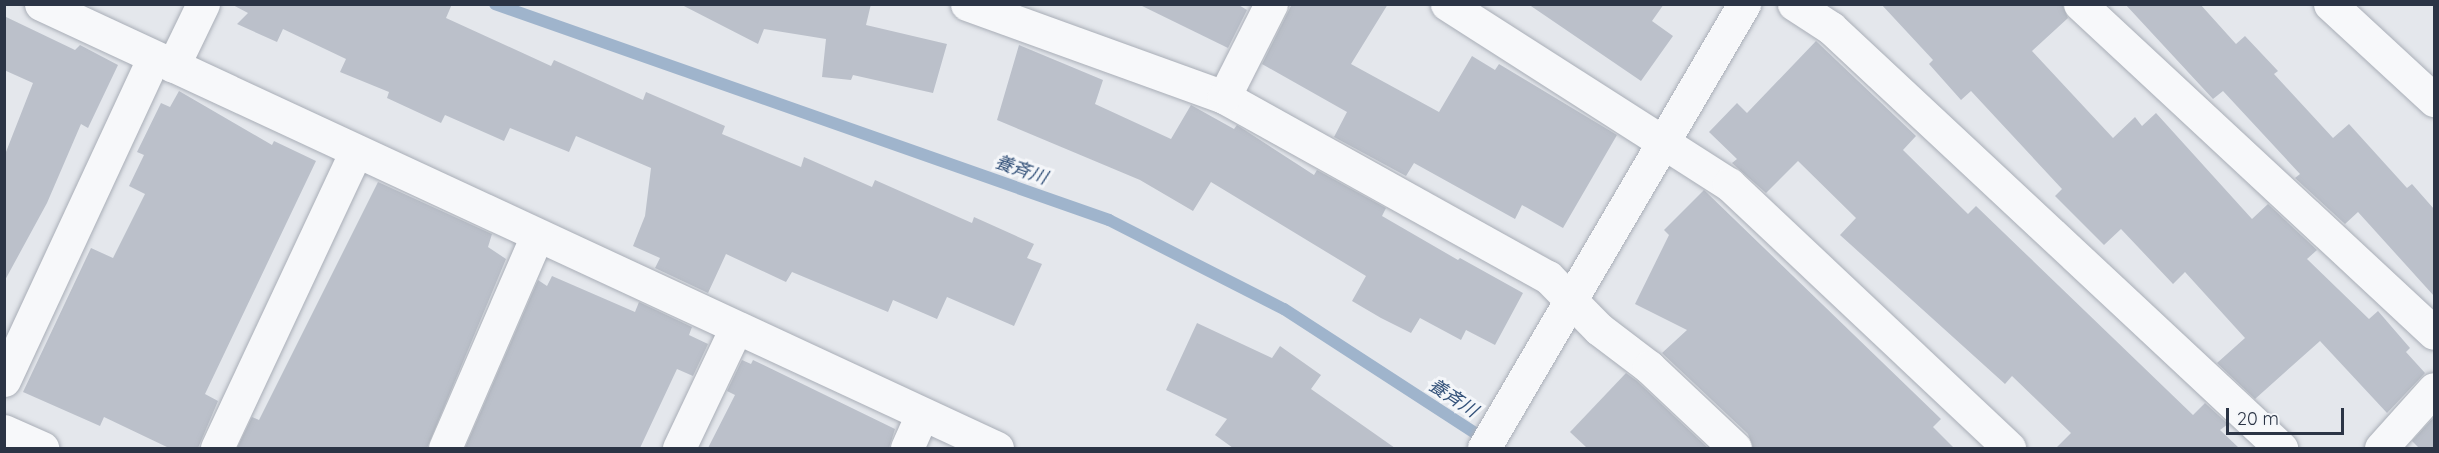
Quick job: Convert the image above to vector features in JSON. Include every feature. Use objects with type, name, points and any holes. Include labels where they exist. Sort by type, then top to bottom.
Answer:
[{"type":"street","points":[[41,4],[997,448]]},
{"type":"street","points":[[4,380],[163,62],[203,4]]},
{"type":"street","points":[[967,4],[1013,12],[1224,98],[1548,277],[1599,329],[1649,367],[1735,448]]},
{"type":"street","points":[[1224,98],[1270,4]]},
{"type":"street","points":[[1447,4],[1729,184],[2009,448]]},
{"type":"street","points":[[1484,448],[1744,4]]},
{"type":"street","points":[[1794,4],[1831,28],[2281,448]]},
{"type":"street","points":[[2080,4],[2434,333]]},
{"type":"street","points":[[2330,4],[2434,100]]},
{"type":"street","points":[[217,448],[356,151]]},
{"type":"street","points":[[445,448],[537,235]]},
{"type":"street","points":[[679,448],[736,328]]},
{"type":"street","points":[[2381,448],[2434,389]]},
{"type":"street","points":[[907,448],[922,414]]},
{"type":"street","points":[[4,431],[42,448]]},
{"type":"building","points":[[231,4],[452,4],[446,18],[551,66],[554,60],[643,100],[646,92],[725,126],[722,134],[801,167],[804,157],[872,187],[875,180],[972,223],[974,217],[1034,244],[1027,258],[1042,264],[1014,326],[947,297],[937,319],[893,300],[888,312],[792,272],[786,282],[726,254],[708,293],[655,268],[660,258],[633,246],[645,216],[651,168],[576,136],[569,152],[510,128],[504,141],[445,115],[441,123],[387,98],[389,92],[340,72],[346,59],[283,29],[277,42],[237,24],[248,13]]},
{"type":"building","points":[[680,4],[871,4],[866,25],[947,44],[933,93],[853,75],[851,80],[822,77],[826,39],[764,29],[758,44]]},
{"type":"building","points":[[1138,4],[1237,4],[1247,10],[1228,48]]},
{"type":"building","points":[[1292,4],[1388,4],[1351,64],[1439,112],[1472,56],[1495,70],[1499,64],[1617,135],[1563,228],[1522,205],[1515,219],[1414,163],[1406,176],[1334,137],[1347,112],[1262,64]]},
{"type":"building","points":[[1528,4],[1664,4],[1652,21],[1673,36],[1641,81]]},
{"type":"building","points":[[1881,4],[2062,4],[2068,18],[2032,51],[2113,138],[2135,117],[2142,126],[2156,113],[2252,219],[2268,204],[2317,250],[2307,259],[2369,319],[2378,311],[2410,348],[2406,352],[2425,373],[2387,413],[2320,341],[2255,399],[2217,363],[2245,338],[2185,272],[2173,284],[2121,229],[2104,245],[2055,196],[2062,189],[1971,91],[1961,100],[1929,64],[1933,60]]},
{"type":"building","points":[[2125,4],[2200,4],[2236,44],[2245,36],[2278,71],[2274,74],[2333,138],[2349,124],[2407,188],[2412,184],[2434,209],[2434,296],[2358,212],[2345,224],[2295,178],[2300,174],[2223,91],[2213,99]]},
{"type":"building","points":[[4,16],[75,50],[80,45],[118,65],[88,128],[81,124],[47,203],[4,282],[4,157],[33,83],[4,70]]},
{"type":"building","points":[[1816,41],[1916,136],[1903,150],[1968,214],[1976,206],[2193,415],[2205,403],[2228,424],[2220,430],[2239,448],[2056,448],[2071,433],[2012,376],[2005,384],[1840,235],[1856,218],[1798,161],[1766,193],[1732,163],[1737,159],[1709,132],[1737,103],[1747,113]]},
{"type":"building","points":[[1019,45],[1103,80],[1095,104],[1171,139],[1191,105],[1234,129],[1237,125],[1314,175],[1317,170],[1386,208],[1382,216],[1458,260],[1460,258],[1523,293],[1495,345],[1466,330],[1461,340],[1420,318],[1411,333],[1381,318],[1352,301],[1366,276],[1211,182],[1193,211],[1140,180],[997,120]]},
{"type":"building","points":[[179,91],[272,145],[274,141],[316,161],[205,394],[218,401],[198,448],[169,448],[104,417],[100,426],[23,392],[91,248],[113,258],[145,194],[129,186],[144,155],[137,152],[161,103],[170,107]]},
{"type":"building","points":[[378,182],[492,234],[488,247],[506,259],[427,448],[237,448],[252,417],[259,420]]},
{"type":"building","points":[[1704,190],[1941,419],[1933,427],[1954,448],[1753,448],[1748,434],[1662,353],[1687,330],[1635,304],[1669,235],[1664,230]]},
{"type":"building","points":[[552,276],[635,312],[639,302],[692,327],[689,335],[708,344],[693,376],[677,369],[640,448],[465,448],[538,280],[547,286]]},
{"type":"building","points":[[1197,323],[1272,358],[1280,346],[1321,375],[1311,389],[1395,448],[1233,448],[1215,435],[1227,419],[1166,390]]},
{"type":"building","points":[[742,360],[751,364],[753,360],[895,429],[889,448],[708,448],[735,395],[727,391]]},
{"type":"building","points":[[1626,373],[1708,448],[1587,448],[1570,432]]},
{"type":"building","points":[[2434,417],[2434,448],[2419,448],[2412,441]]},
{"type":"waterway","name":"養斉川","points":[[495,4],[1109,220],[1284,309],[1487,441]]}]
